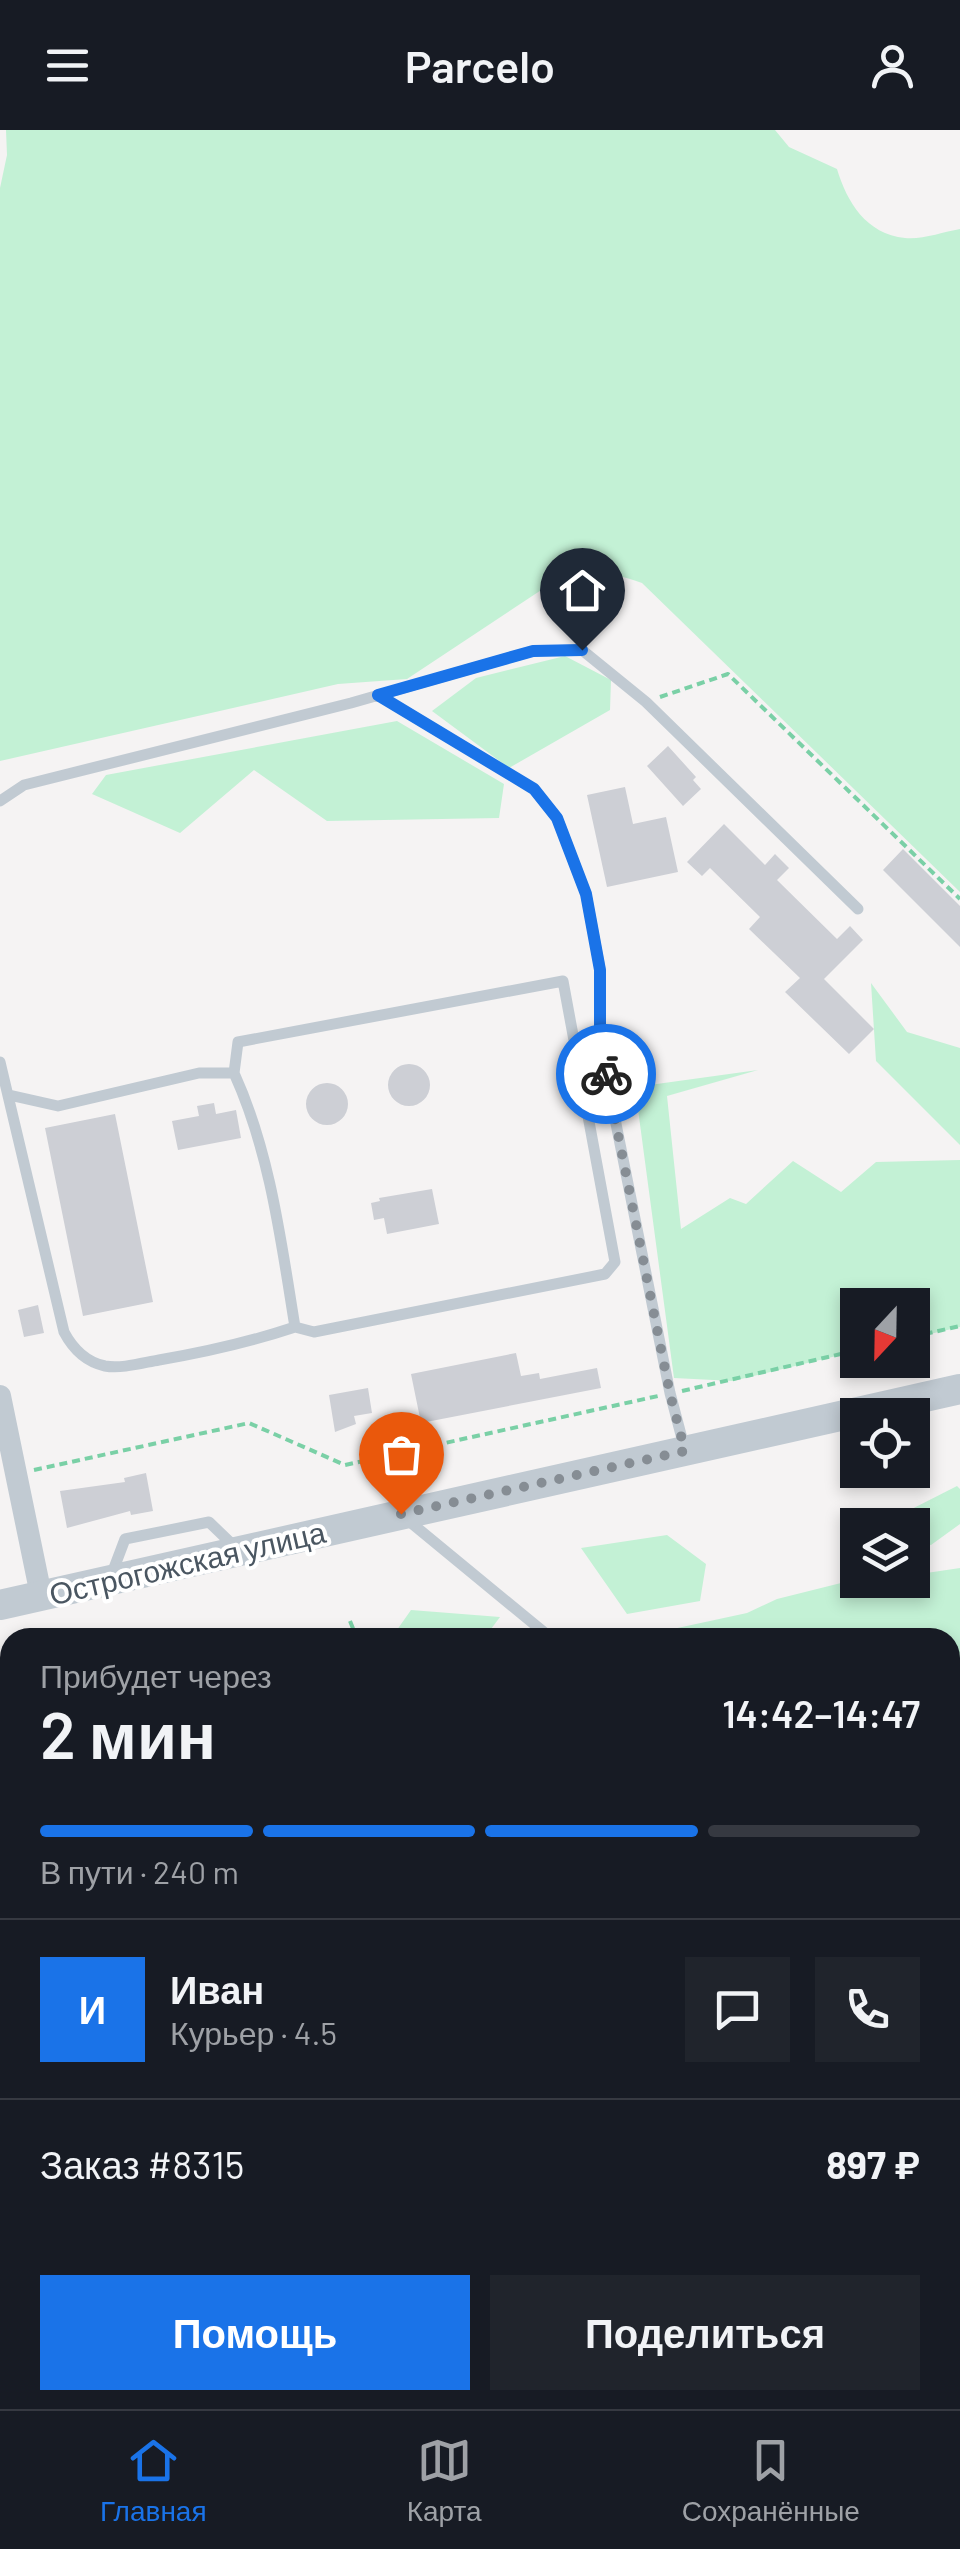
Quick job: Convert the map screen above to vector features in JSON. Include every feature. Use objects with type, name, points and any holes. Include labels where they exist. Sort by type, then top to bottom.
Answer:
[{"type":"street","name":"Острогожская улица","points":[[0,1605],[960,1390]]},
{"type":"street","points":[[0,1396],[41,1595]]},
{"type":"lane","points":[[0,801],[24,785],[378,695],[533,651],[582,650],[646,702],[858,910]]},
{"type":"lane","points":[[378,695],[534,789],[557,818],[586,894],[600,970],[600,1044],[670,1394],[685,1451]]},
{"type":"lane","points":[[0,1062],[64,1332],[86,1358],[106,1366],[130,1365],[237,1346],[295,1327],[314,1332],[606,1274],[616,1262],[563,981],[238,1042],[234,1073],[251,1111],[278,1219],[295,1327]]},
{"type":"lane","points":[[9,1095],[58,1106],[200,1073],[234,1073]]},
{"type":"lane","points":[[401,1514],[540,1628]]},
{"type":"path","points":[[646,702],[728,674],[960,899]]},
{"type":"path","points":[[930,1334],[960,1326]]},
{"type":"path","points":[[685,1390],[840,1354]]},
{"type":"path","points":[[16,1475],[249,1423],[345,1465],[670,1394]]},
{"type":"path","points":[[350,1621],[353,1628]]},
{"type":"green space","points":[[6,130],[775,130],[789,147],[837,169],[853,204],[879,230],[911,238],[960,229],[960,892],[642,583],[612,574],[561,577],[407,679],[338,684],[0,761],[0,188],[7,155]]},
{"type":"green space","points":[[565,656],[611,680],[610,710],[509,768],[432,711],[476,678]]},
{"type":"green space","points":[[397,721],[504,784],[499,818],[327,821],[254,770],[180,833],[92,794],[106,775]]},
{"type":"green space","points":[[871,983],[907,1032],[960,1048],[960,1145],[876,1061]]},
{"type":"green space","points":[[758,1070],[667,1096],[681,1229],[730,1198],[746,1204],[793,1161],[841,1192],[876,1162],[960,1160],[960,1327],[930,1334],[930,1288],[840,1288],[840,1355],[733,1381],[674,1378],[635,1087]]},
{"type":"green space","points":[[957,1486],[960,1489],[960,1524],[931,1545],[930,1508],[914,1508]]},
{"type":"green space","points":[[667,1535],[706,1564],[700,1601],[627,1614],[581,1548]]},
{"type":"green space","points":[[960,1568],[960,1628],[677,1628],[747,1613],[777,1599],[840,1583],[840,1598],[930,1598],[930,1572]]},
{"type":"green space","points":[[411,1610],[500,1617],[492,1628],[398,1628]]},
{"type":"building","points":[[668,746],[696,777],[693,780],[701,789],[683,806],[647,766]]},
{"type":"building","points":[[625,787],[633,824],[666,817],[678,872],[607,887],[587,795]]},
{"type":"building","points":[[724,824],[765,865],[775,854],[789,868],[777,880],[837,939],[850,926],[863,940],[824,979],[874,1029],[849,1054],[785,992],[800,978],[749,929],[760,917],[710,868],[702,876],[687,862]]},
{"type":"building","points":[[903,849],[960,906],[960,947],[883,870]]},
{"type":"building","points":[[409,1064],[424,1070],[430,1085],[424,1100],[409,1106],[394,1100],[388,1085],[394,1070]]},
{"type":"building","points":[[327,1083],[342,1089],[348,1104],[342,1119],[327,1125],[312,1119],[306,1104],[312,1089]]},
{"type":"building","points":[[214,1103],[216,1114],[236,1110],[241,1138],[178,1150],[172,1121],[199,1116],[197,1106]]},
{"type":"building","points":[[115,1114],[153,1302],[83,1316],[45,1128]]},
{"type":"building","points":[[432,1189],[439,1224],[387,1234],[384,1218],[374,1220],[371,1203],[380,1201],[379,1198]]},
{"type":"building","points":[[38,1305],[44,1333],[24,1337],[18,1310]]},
{"type":"building","points":[[516,1353],[521,1376],[539,1373],[540,1379],[597,1368],[601,1388],[421,1423],[411,1374]]},
{"type":"building","points":[[368,1388],[372,1413],[354,1416],[356,1424],[335,1432],[329,1395]]},
{"type":"building","points":[[146,1473],[153,1511],[131,1515],[130,1511],[67,1528],[60,1491],[125,1482],[124,1478]]},
{"type":"way so far","points":[[401,1514],[685,1451],[606,1074]]},
{"type":"route","points":[[582,650],[533,651],[378,695],[534,789],[557,818],[586,894],[600,970],[600,1044],[606,1074]]}]
